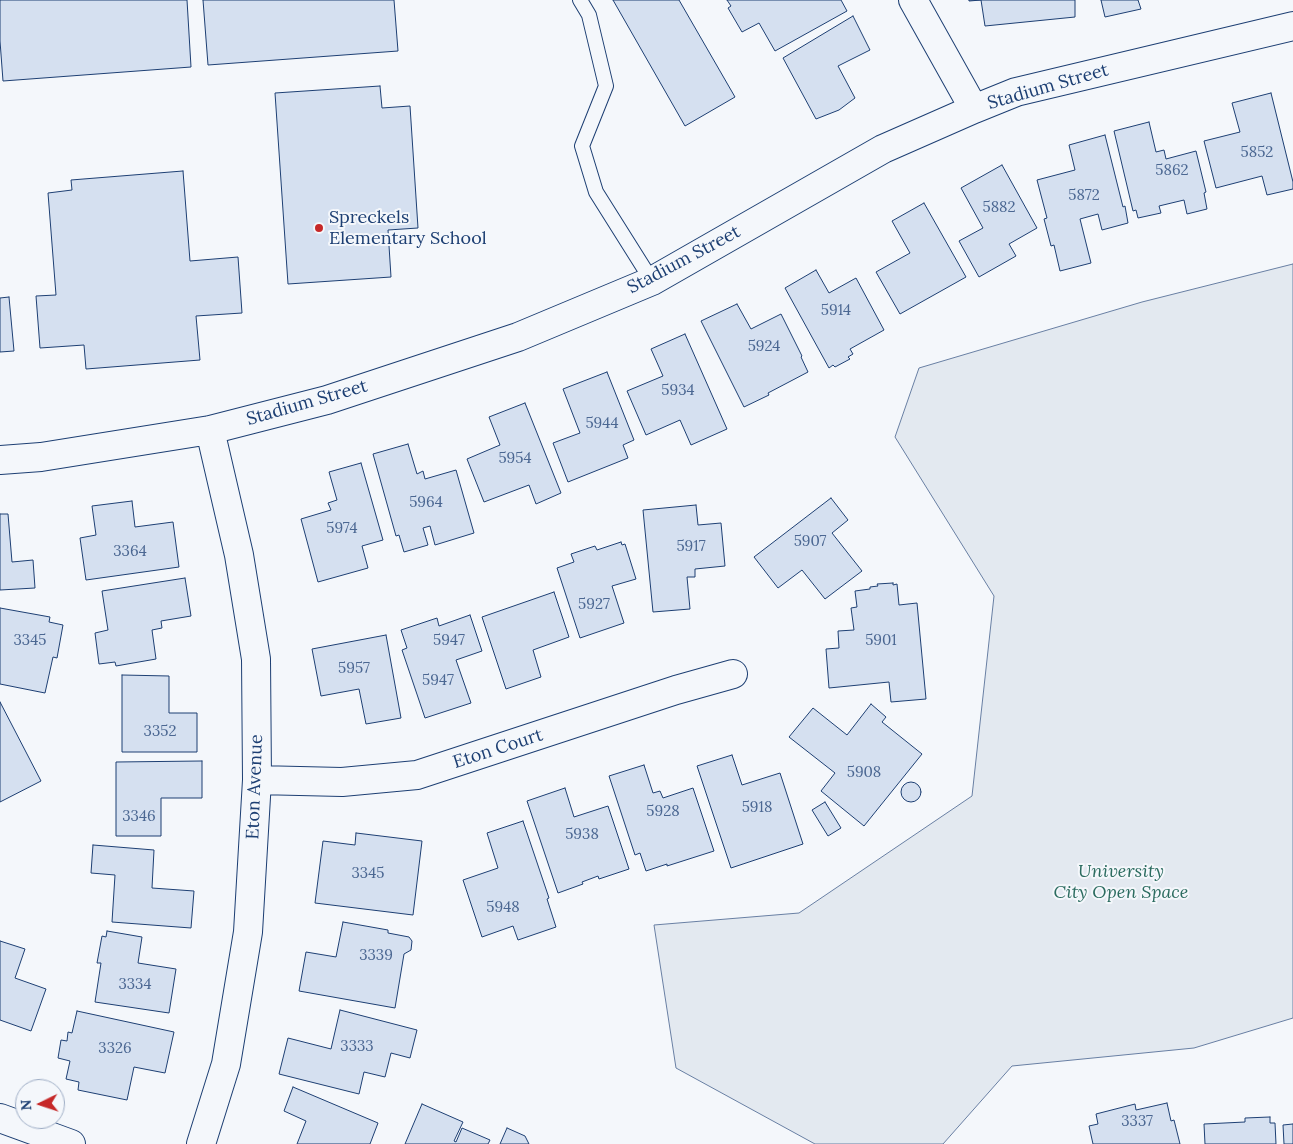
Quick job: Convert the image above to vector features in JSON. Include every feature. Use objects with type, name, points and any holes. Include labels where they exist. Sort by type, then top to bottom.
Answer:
[{"type":"street","points":[[914,0],[974,109]]},
{"type":"street","name":"Stadium Street","points":[[0,460],[42,457],[210,430],[327,400],[518,337],[652,281],[883,149],[1016,92],[1293,26]]},
{"type":"street","name":"Eton Avenue","points":[[201,1144],[226,1064],[248,932],[257,780],[256,659],[240,555],[210,430]]},
{"type":"street","name":"Eton Court","points":[[257,780],[342,782],[417,775],[676,690],[733,674]]},
{"type":"street","points":[[0,1118],[71,1144]]},
{"type":"lane","points":[[580,0],[589,15],[606,86],[582,146],[596,192],[652,281]]},
{"type":"green space","name":"University City Open Space","points":[[1293,264],[1293,1018],[1194,1048],[1012,1066],[943,1144],[815,1144],[676,1068],[654,925],[799,913],[972,796],[994,596],[895,437],[919,368],[1142,302]]},
{"type":"building","points":[[0,0],[187,0],[191,67],[3,81],[0,41]]},
{"type":"building","points":[[203,0],[394,0],[398,51],[208,65]]},
{"type":"building","points":[[613,0],[679,0],[735,97],[685,126]]},
{"type":"building","points":[[727,0],[841,0],[847,11],[775,51],[759,23],[742,32],[728,8],[731,6]]},
{"type":"building","points":[[981,0],[1075,0],[1075,17],[985,26]]},
{"type":"building","points":[[1101,0],[1138,0],[1141,9],[1105,17]]},
{"type":"building","points":[[853,16],[870,50],[838,66],[855,98],[839,110],[816,119],[783,58]]},
{"type":"building","points":[[380,86],[382,108],[410,106],[418,228],[388,230],[391,277],[288,284],[275,93]]},
{"type":"building","points":[[1271,93],[1293,182],[1293,189],[1267,195],[1262,176],[1216,188],[1204,141],[1240,132],[1232,103]]},
{"type":"building","points":[[1149,122],[1156,152],[1164,150],[1166,159],[1196,151],[1206,192],[1204,193],[1207,209],[1187,214],[1184,200],[1159,206],[1161,213],[1138,218],[1136,210],[1133,211],[1114,131]]},
{"type":"building","points":[[1105,135],[1128,223],[1102,230],[1098,214],[1080,219],[1091,263],[1060,271],[1054,245],[1051,246],[1044,219],[1047,218],[1037,180],[1075,170],[1069,145]]},
{"type":"building","points":[[1002,165],[1037,228],[1009,244],[1016,256],[979,277],[959,241],[983,228],[961,188]]},
{"type":"building","points":[[183,171],[190,261],[238,257],[242,313],[196,316],[200,360],[86,369],[84,345],[40,348],[36,296],[56,295],[48,193],[72,190],[71,180]]},
{"type":"building","points":[[924,203],[966,277],[900,314],[876,272],[910,253],[892,221]]},
{"type":"building","points":[[816,270],[829,293],[856,278],[884,330],[850,349],[853,354],[848,357],[850,359],[829,368],[785,288]]},
{"type":"building","points":[[9,297],[14,351],[0,352],[0,298]]},
{"type":"building","points":[[737,304],[751,329],[781,314],[808,372],[744,407],[701,321]]},
{"type":"building","points":[[685,334],[727,429],[691,445],[680,420],[646,435],[627,391],[663,376],[651,349]]},
{"type":"building","points":[[607,372],[634,440],[623,445],[628,458],[568,482],[553,443],[580,433],[563,389]]},
{"type":"building","points":[[525,403],[561,493],[536,504],[529,485],[484,502],[467,459],[500,445],[489,417]]},
{"type":"building","points":[[408,444],[417,474],[423,471],[425,479],[456,470],[474,533],[435,545],[430,526],[423,528],[428,545],[404,552],[399,535],[396,536],[373,454]]},
{"type":"building","points":[[361,463],[383,540],[362,546],[368,568],[318,582],[301,519],[331,510],[328,503],[337,500],[329,472]]},
{"type":"building","points":[[831,498],[848,520],[832,533],[862,571],[825,599],[802,570],[778,588],[754,557]]},
{"type":"building","points":[[132,501],[135,527],[173,522],[179,567],[86,580],[80,538],[96,535],[92,506]]},
{"type":"building","points":[[696,505],[698,525],[721,523],[725,566],[695,569],[695,577],[687,577],[690,609],[653,612],[643,510]]},
{"type":"building","points":[[0,514],[8,514],[12,562],[33,560],[35,588],[0,590]]},
{"type":"building","points":[[621,542],[622,545],[625,544],[636,579],[612,586],[624,623],[580,638],[557,568],[574,562],[571,554],[595,546],[597,550]]},
{"type":"building","points":[[185,578],[191,616],[161,621],[162,628],[152,630],[156,659],[116,666],[115,662],[99,664],[95,633],[108,630],[102,591]]},
{"type":"building","points":[[893,583],[893,585],[897,584],[899,605],[917,603],[926,699],[891,702],[889,682],[829,688],[826,649],[839,648],[838,631],[854,630],[851,608],[857,607],[855,591],[870,589],[870,587],[878,586],[877,584]]},
{"type":"building","points":[[554,592],[569,637],[533,650],[541,677],[506,689],[482,617]]},
{"type":"building","points":[[0,608],[50,617],[49,622],[63,625],[57,658],[53,657],[45,693],[0,684]]},
{"type":"building","points":[[470,615],[482,651],[456,660],[471,703],[425,718],[402,650],[407,648],[401,630],[437,618],[439,626]]},
{"type":"building","points":[[386,635],[401,718],[366,724],[359,689],[321,696],[312,649]]},
{"type":"building","points":[[122,675],[169,676],[169,713],[197,713],[197,752],[122,752]]},
{"type":"building","points":[[0,702],[41,781],[0,802]]},
{"type":"building","points":[[871,704],[886,717],[882,722],[922,754],[864,826],[821,791],[835,773],[789,737],[813,708],[847,735]]},
{"type":"building","points":[[732,755],[742,785],[780,773],[803,844],[731,868],[697,766]]},
{"type":"building","points":[[202,761],[202,798],[161,798],[161,836],[116,836],[116,762]]},
{"type":"building","points":[[644,765],[653,793],[660,791],[663,798],[693,788],[714,851],[646,871],[640,853],[635,855],[609,776]]},
{"type":"building","points":[[907,782],[915,782],[921,788],[921,796],[915,802],[907,802],[901,796],[901,788]]},
{"type":"building","points":[[565,788],[574,817],[608,806],[629,869],[599,879],[598,876],[558,893],[527,801]]},
{"type":"building","points":[[825,802],[841,828],[828,836],[812,810]]},
{"type":"building","points":[[523,821],[549,898],[547,899],[556,927],[518,940],[513,926],[482,937],[463,880],[498,868],[487,833]]},
{"type":"building","points":[[356,833],[422,841],[413,915],[315,903],[323,841],[355,845]]},
{"type":"building","points":[[93,845],[154,850],[152,888],[194,891],[191,928],[112,922],[115,875],[91,873]]},
{"type":"building","points":[[343,922],[388,930],[388,933],[409,937],[412,941],[411,950],[404,954],[395,1008],[299,991],[306,952],[336,957]]},
{"type":"building","points":[[107,931],[142,937],[138,963],[176,969],[169,1013],[95,1002],[101,963],[97,963],[102,936],[106,937]]},
{"type":"building","points":[[0,941],[25,949],[15,978],[46,989],[31,1031],[0,1020]]},
{"type":"building","points":[[340,1010],[417,1030],[410,1058],[391,1053],[385,1077],[364,1072],[359,1094],[279,1074],[288,1038],[331,1049]]},
{"type":"building","points":[[77,1011],[174,1032],[165,1073],[134,1067],[127,1100],[78,1090],[79,1082],[66,1079],[70,1061],[58,1058],[61,1040],[67,1041],[68,1032],[72,1033]]},
{"type":"building","points":[[293,1087],[378,1123],[370,1144],[297,1144],[306,1121],[284,1111]]},
{"type":"building","points":[[1167,1103],[1171,1121],[1174,1120],[1180,1144],[1093,1144],[1089,1126],[1098,1124],[1096,1114],[1135,1104],[1136,1110]]},
{"type":"building","points":[[422,1104],[463,1122],[454,1141],[456,1142],[462,1128],[490,1140],[488,1144],[405,1144]]},
{"type":"building","points":[[1270,1117],[1270,1123],[1275,1123],[1276,1144],[1205,1144],[1204,1124],[1245,1122],[1245,1118]]},
{"type":"building","points":[[1293,1124],[1293,1144],[1284,1144],[1283,1125]]},
{"type":"building","points":[[507,1128],[525,1136],[529,1144],[500,1144]]},
{"type":"place","name":"Spreckels Elementary School","points":[[319,228]]}]
